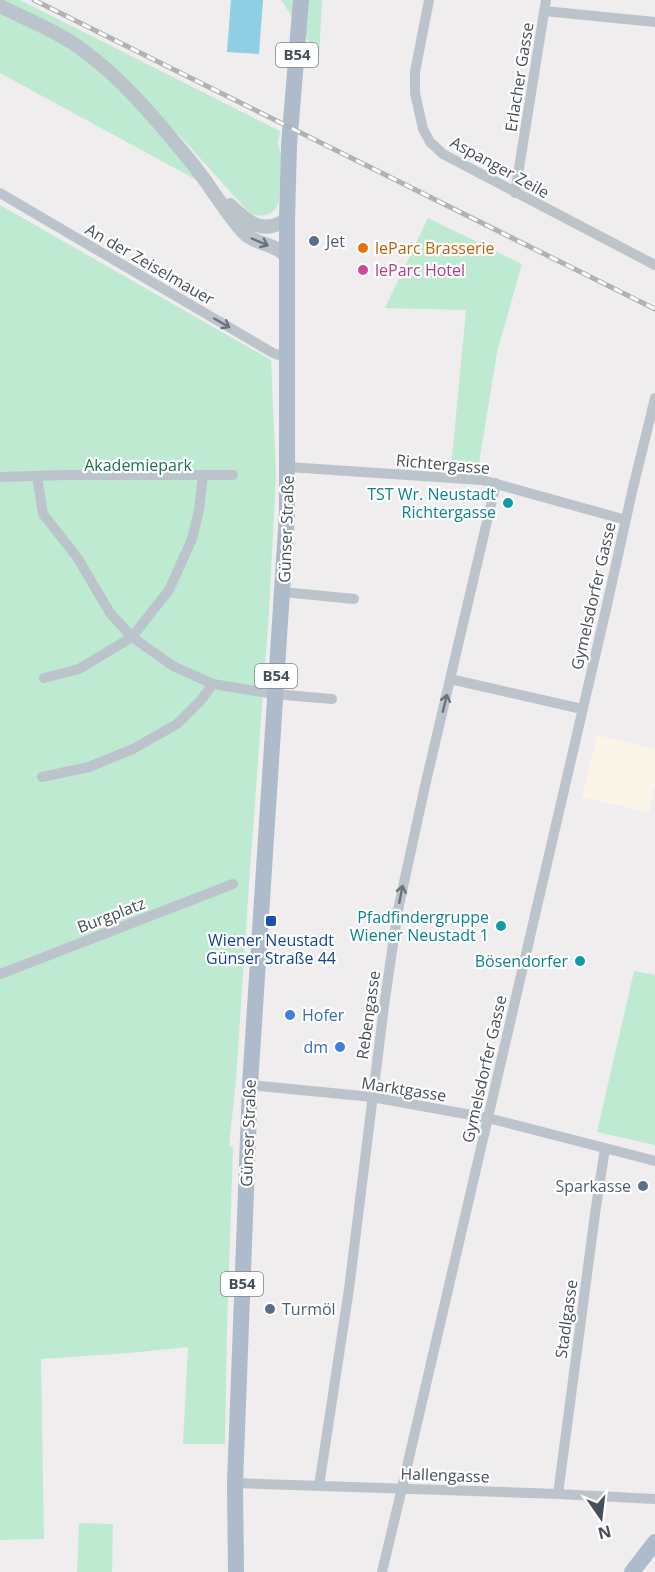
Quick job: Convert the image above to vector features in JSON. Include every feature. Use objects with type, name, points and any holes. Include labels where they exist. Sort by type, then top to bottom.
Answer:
[{"type":"main road","name":"B54","points":[[288,467],[287,219],[291,125],[302,0]]},
{"type":"main road","name":"Günser Straße","points":[[236,1572],[235,1483],[250,1085],[274,694],[283,592],[288,467]]},
{"type":"main road","points":[[633,1572],[655,1542]]},
{"type":"street","name":"Aspanger Zeile","points":[[429,0],[415,72],[415,93],[423,129],[430,142],[444,154],[655,266]]},
{"type":"street","points":[[545,5],[655,22]]},
{"type":"street","name":"Erlacher Gasse","points":[[515,193],[545,5]]},
{"type":"street","points":[[0,6],[66,39],[100,64],[136,99],[213,189],[242,217],[255,225],[268,227],[278,225],[287,219]]},
{"type":"street","points":[[213,189],[246,235],[258,243],[282,251],[286,256]]},
{"type":"street","name":"An der Zeiselmauer","points":[[0,193],[273,353],[287,358]]},
{"type":"street","name":"Gymelsdorfer Gasse","points":[[382,1572],[655,398]]},
{"type":"street","name":"Richtergasse","points":[[288,467],[482,480],[626,520]]},
{"type":"street","points":[[44,678],[79,669],[132,637],[169,591],[192,539],[199,510],[203,475]]},
{"type":"street","points":[[0,477],[233,475]]},
{"type":"street","points":[[37,476],[44,514],[77,557],[110,613],[132,637],[173,666],[213,684],[274,694],[332,699]]},
{"type":"street","name":"Rebengasse","points":[[319,1486],[349,1289],[372,1097],[404,880],[496,483]]},
{"type":"street","name":"Günser Straße","points":[[283,592],[354,599]]},
{"type":"street","points":[[450,680],[582,709]]},
{"type":"street","points":[[42,777],[89,767],[133,749],[177,723],[201,700],[213,684]]},
{"type":"street","name":"Burgplatz","points":[[0,974],[234,884]]},
{"type":"street","name":"Marktgasse","points":[[250,1085],[372,1097],[488,1118],[655,1161]]},
{"type":"street","name":"Stadlgasse","points":[[558,1494],[605,1148]]},
{"type":"street","name":"Hallengasse","points":[[235,1483],[655,1499]]},
{"type":"shaded area","points":[[597,735],[655,749],[655,785],[649,813],[582,797]]},
{"type":"green space","points":[[0,0],[20,0],[280,131],[278,144],[281,155],[279,201],[276,208],[270,214],[261,216],[252,214],[179,135],[84,51],[213,189],[0,73]]},
{"type":"green space","points":[[281,0],[322,0],[319,57]]},
{"type":"green space","name":"Akademiepark","points":[[0,205],[271,360],[276,475],[269,611],[236,1080],[229,1146],[233,1147],[225,1444],[183,1444],[188,1347],[41,1359],[44,1539],[0,1540]]},
{"type":"green space","points":[[428,218],[522,264],[497,352],[478,470],[451,468],[466,310],[385,308]]},
{"type":"green space","points":[[634,971],[655,975],[655,1145],[597,1132]]},
{"type":"green space","points":[[79,1523],[113,1524],[112,1572],[77,1572]]},
{"type":"water","points":[[231,0],[263,0],[259,54],[227,52]]},
{"type":"railway","points":[[34,0],[655,309]]},
{"type":"place","name":"Jet","points":[[314,241]]},
{"type":"place","name":"leParc Brasserie","points":[[363,248]]},
{"type":"place","name":"leParc Hotel","points":[[363,270]]},
{"type":"place","name":"TST Wr. Neustadt Richtergasse","points":[[508,503]]},
{"type":"place","name":"Wiener Neustadt Günser Straße 44","points":[[271,921]]},
{"type":"place","name":"Pfadfindergruppe Wiener Neustadt 1","points":[[501,926]]},
{"type":"place","name":"Bösendorfer","points":[[580,961]]},
{"type":"place","name":"Hofer","points":[[290,1015]]},
{"type":"place","name":"dm","points":[[340,1047]]},
{"type":"place","name":"Sparkasse","points":[[643,1186]]},
{"type":"place","name":"Turmöl","points":[[270,1309]]}]
